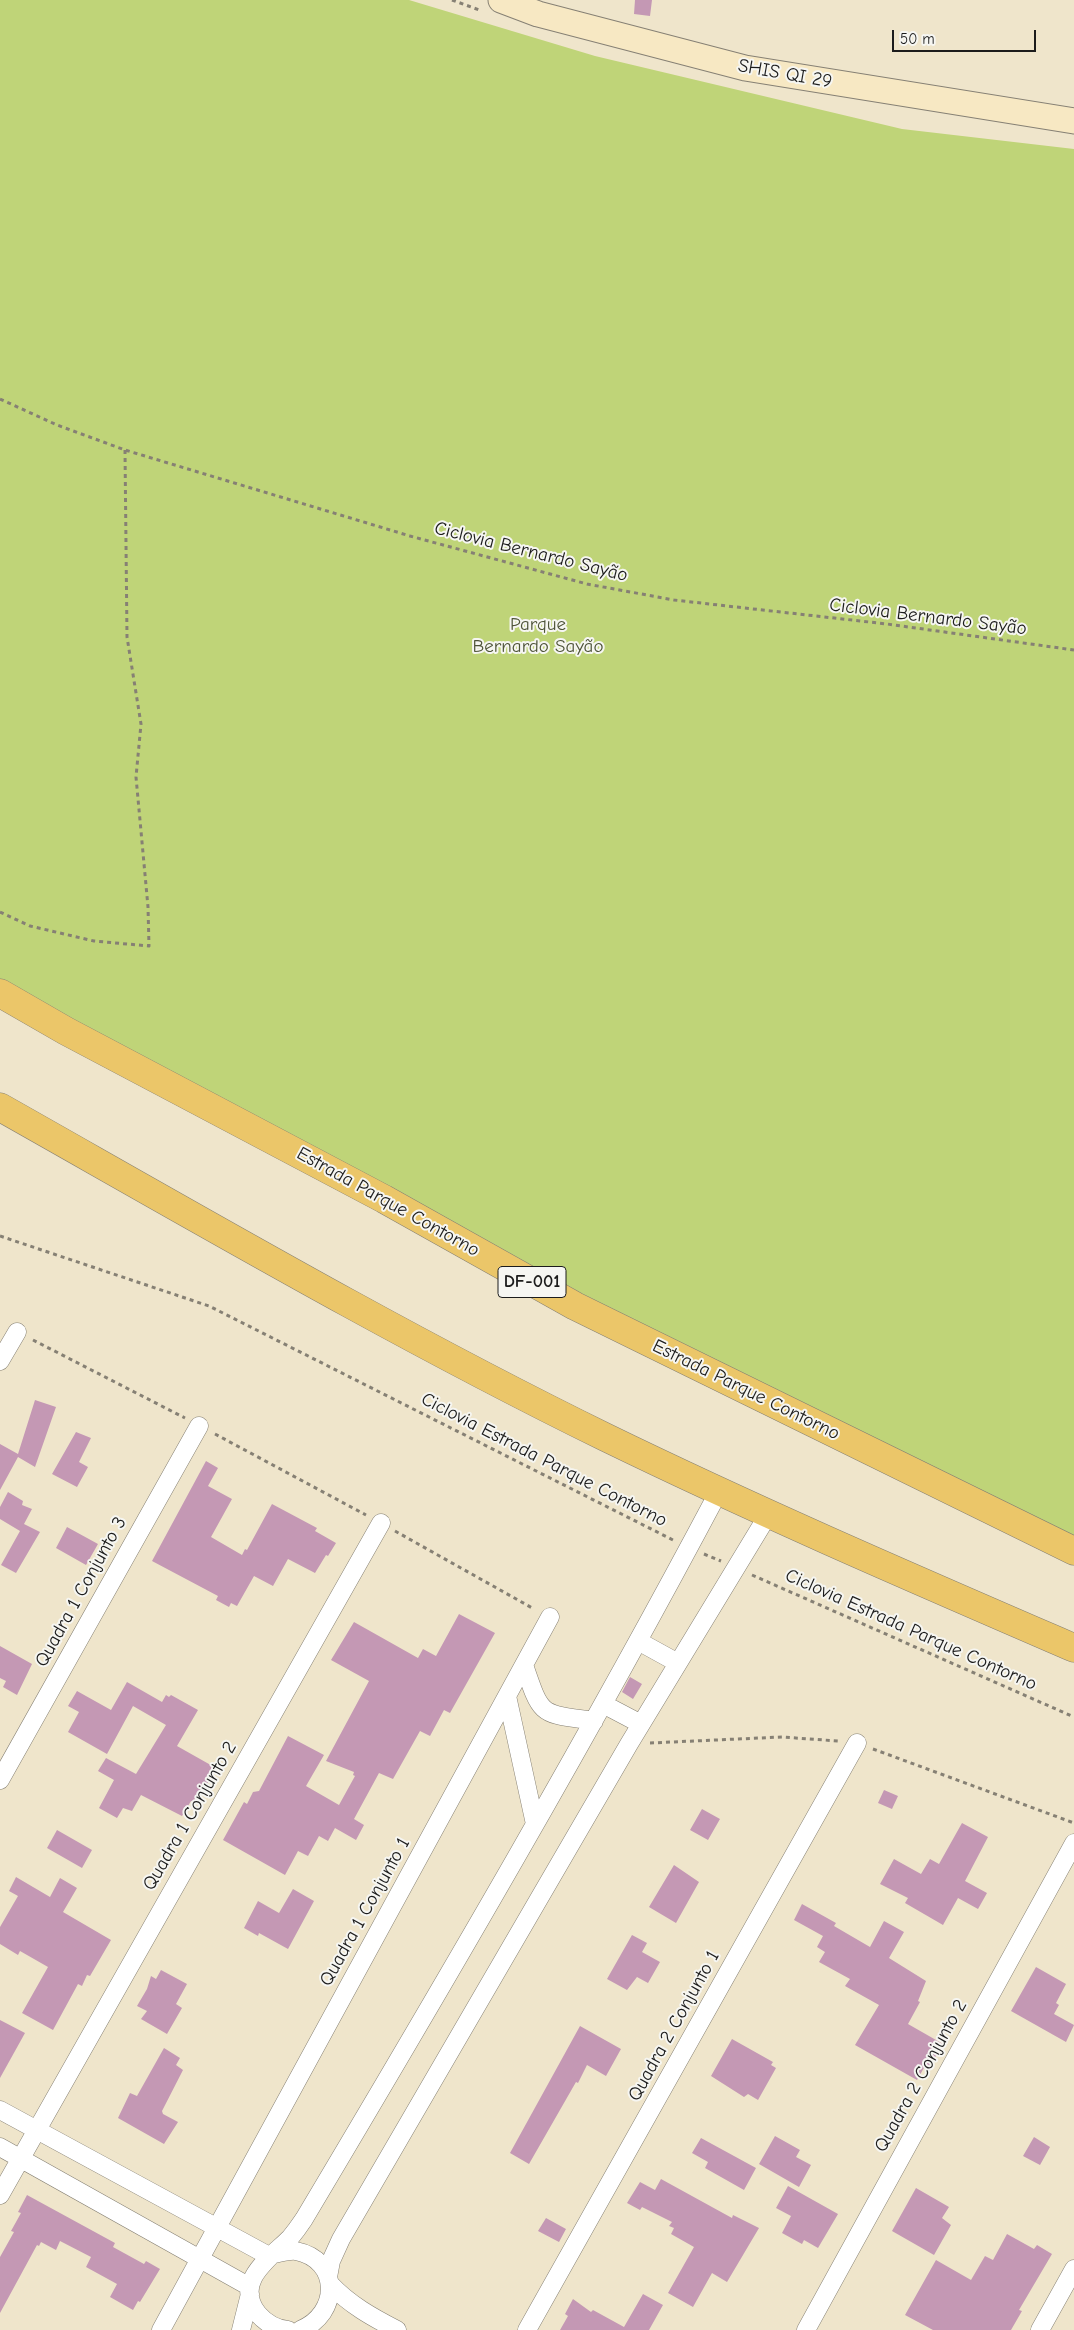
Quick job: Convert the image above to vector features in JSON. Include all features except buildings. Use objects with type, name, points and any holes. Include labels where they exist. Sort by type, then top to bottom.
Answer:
[{"type":"main road","name":"Estrada Parque Contorno","points":[[0,994],[74,1036],[384,1199],[575,1306],[1074,1552]]},
{"type":"main road","points":[[0,1107],[316,1287],[602,1435],[768,1514],[1074,1648]]},
{"type":"street","name":"SHIS QI 29","points":[[501,0],[538,14],[745,68],[1074,122]]},
{"type":"street","points":[[0,1361],[17,1332]]},
{"type":"street","name":"Quadra 1 Conjunto 3","points":[[0,1780],[199,1426]]},
{"type":"street","points":[[241,2330],[253,2275],[260,2265],[292,2236],[304,2219],[594,1721],[719,1491]]},
{"type":"street","points":[[300,2330],[314,2324],[324,2313],[330,2299],[331,2261],[341,2239],[629,1744],[768,1514]]},
{"type":"street","name":"Quadra 1 Conjunto 2","points":[[0,2195],[381,1523]]},
{"type":"street","name":"Quadra 1 Conjunto 1","points":[[161,2330],[550,1617]]},
{"type":"street","points":[[638,1642],[678,1664]]},
{"type":"street","points":[[524,1665],[538,1704],[547,1713],[594,1721]]},
{"type":"street","points":[[507,1696],[526,1771],[535,1824]]},
{"type":"street","points":[[603,1704],[641,1724]]},
{"type":"street","name":"Quadra 2 Conjunto 1","points":[[528,2330],[857,1742]]},
{"type":"street","name":"Quadra 2 Conjunto 2","points":[[806,2330],[1074,1843]]},
{"type":"street","points":[[0,2110],[217,2228],[271,2255],[295,2250],[315,2259],[345,2300],[359,2310],[397,2330]]},
{"type":"street","points":[[0,2147],[250,2290],[255,2309],[265,2322],[280,2330],[288,2330]]},
{"type":"street","points":[[1040,2330],[1074,2269]]},
{"type":"path","name":"Ciclovia Bernardo Sayão","points":[[0,399],[57,425],[125,450],[410,536],[587,584],[674,600],[887,624],[1074,650]]},
{"type":"path","points":[[0,912],[30,926],[94,942],[149,946],[148,907],[136,777],[141,724],[127,637],[125,450]]},
{"type":"path","name":"Ciclovia Estrada Parque Contorno","points":[[0,1236],[209,1306],[688,1548],[1074,1717]]},
{"type":"path","points":[[17,1332],[381,1523],[550,1617]]},
{"type":"path","points":[[629,1744],[782,1737],[857,1742],[1074,1823]]},
{"type":"green space","name":"Parque Bernardo Sayão","points":[[0,0],[409,0],[595,56],[902,129],[1074,149],[1074,1545],[759,1412],[0,993]]}]
